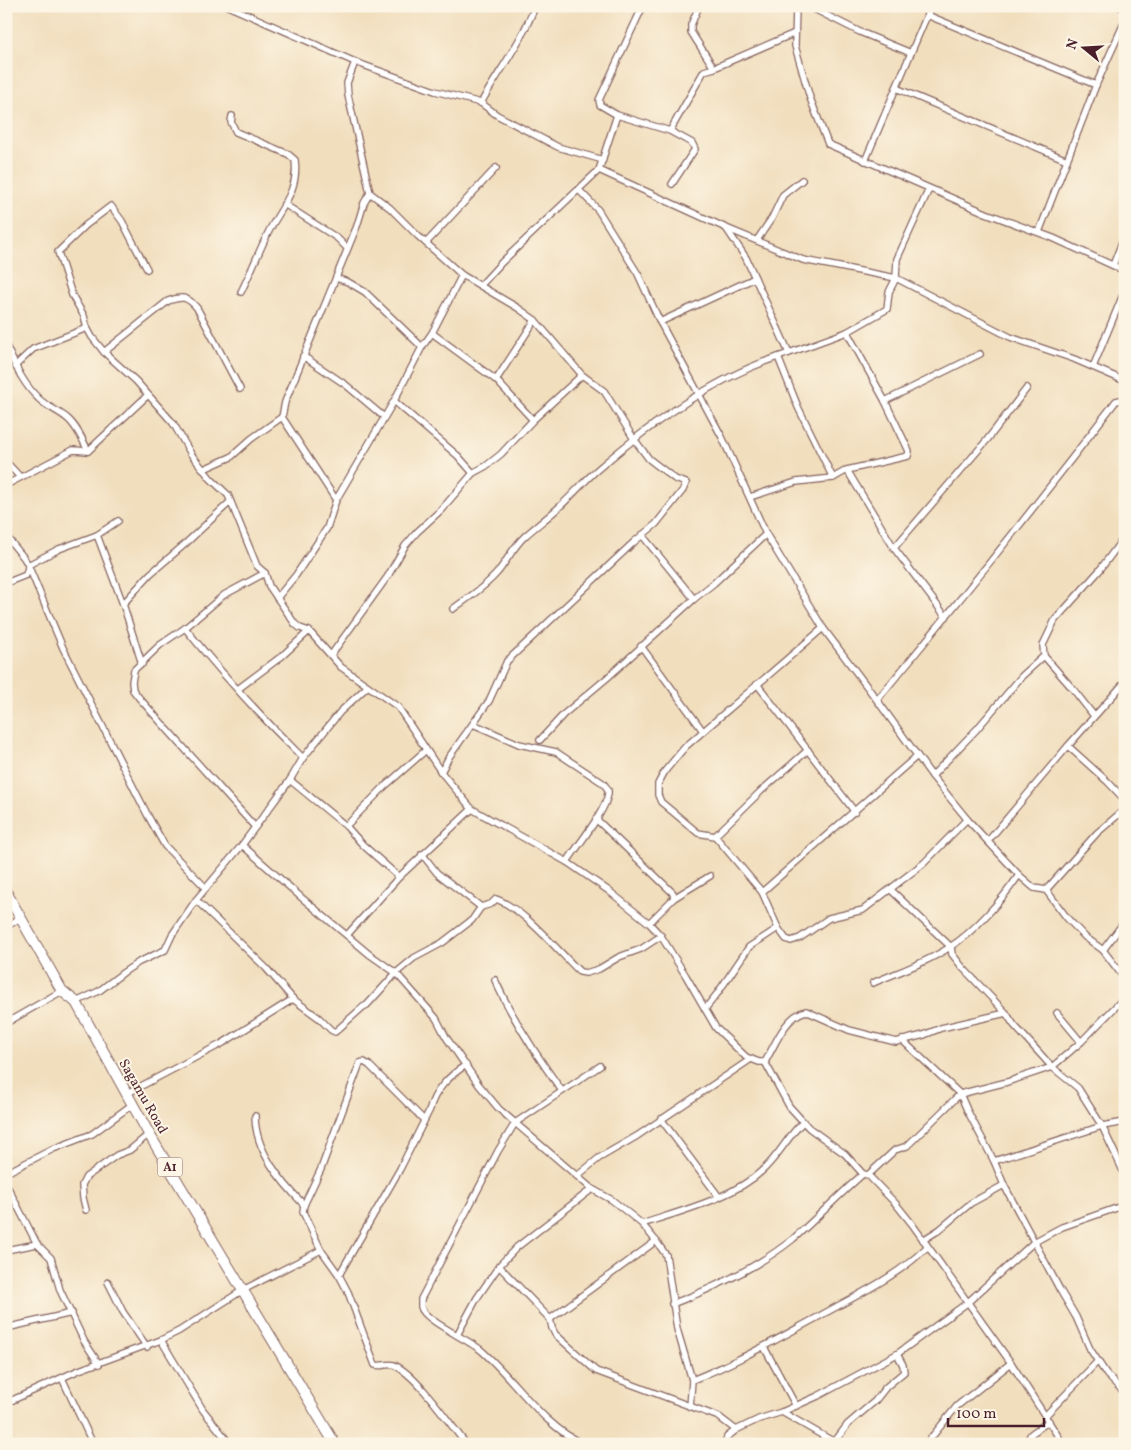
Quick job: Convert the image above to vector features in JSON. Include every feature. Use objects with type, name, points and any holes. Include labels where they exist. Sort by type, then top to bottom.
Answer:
[{"type":"highway","name":"Sagamu Road","points":[[6,892],[62,990],[76,1002],[149,1134],[335,1444]]},
{"type":"street","points":[[228,6],[355,62],[435,91],[482,103],[497,115],[558,147],[603,160]]},
{"type":"street","points":[[482,103],[528,26],[535,6]]},
{"type":"street","points":[[643,6],[599,100],[600,105],[617,114],[670,131],[692,143],[696,149],[672,184]]},
{"type":"street","points":[[699,6],[690,25],[691,32],[714,68]]},
{"type":"street","points":[[796,6],[796,46],[810,98],[828,144],[986,213],[1039,232],[1125,271]]},
{"type":"street","points":[[808,6],[860,32],[911,53]]},
{"type":"street","points":[[865,161],[931,6]]},
{"type":"street","points":[[1119,6],[1125,9]]},
{"type":"street","points":[[927,15],[1096,85]]},
{"type":"street","points":[[1039,232],[1096,85],[1125,21]]},
{"type":"street","points":[[670,131],[704,71],[795,33]]},
{"type":"street","points":[[355,62],[347,83],[348,95],[370,193],[390,208],[462,276],[535,320],[582,376],[604,391],[634,439],[649,458],[674,479],[686,483],[683,490],[656,524],[507,661],[489,701],[449,757],[441,772]]},
{"type":"street","points":[[896,88],[1067,160]]},
{"type":"street","points":[[481,286],[502,262],[599,170],[617,114]]},
{"type":"street","points":[[232,116],[231,122],[236,132],[288,154],[295,160],[296,179],[288,200],[269,231],[241,292]]},
{"type":"street","points":[[426,243],[496,168]]},
{"type":"street","points":[[599,170],[726,228],[803,260],[896,278],[1010,337],[1093,367],[1125,381]]},
{"type":"street","points":[[757,240],[772,218],[783,195],[802,180]]},
{"type":"street","points":[[453,609],[496,575],[511,552],[524,537],[557,509],[596,470],[659,420],[734,374],[753,365],[847,332],[887,309],[890,292],[896,278],[897,259],[929,189]]},
{"type":"street","points":[[579,190],[598,210],[638,274],[660,322],[722,437],[766,534],[823,628],[932,776],[967,819],[1019,876],[1034,888],[1046,890],[1067,918],[1085,937],[1102,950],[1125,979]]},
{"type":"street","points":[[336,500],[282,417],[284,402],[336,278],[364,203],[370,193]]},
{"type":"street","points":[[284,204],[337,238],[348,248]]},
{"type":"street","points":[[148,269],[122,221],[111,206],[74,236],[58,252],[72,295],[84,316],[87,328],[104,352],[136,381],[173,423],[191,454],[211,479],[228,495],[257,566],[265,572],[269,586],[295,624],[309,631],[341,667],[398,707],[441,772],[472,809],[567,862],[609,891],[649,923],[661,936],[716,1028],[746,1057],[758,1062],[765,1062]]},
{"type":"street","points":[[726,228],[746,258],[789,353]]},
{"type":"street","points":[[1113,265],[1125,236]]},
{"type":"street","points":[[277,598],[296,575],[327,528],[336,500],[394,401],[422,346],[432,333],[462,276]]},
{"type":"street","points":[[336,278],[348,282],[365,292],[422,346]]},
{"type":"street","points":[[660,322],[755,278]]},
{"type":"street","points":[[1093,367],[1125,290]]},
{"type":"street","points":[[104,352],[168,301],[180,297],[190,301],[197,308],[240,389]]},
{"type":"street","points":[[496,380],[535,320]]},
{"type":"street","points":[[15,366],[33,349],[87,328]]},
{"type":"street","points":[[750,497],[796,482],[833,478],[847,470],[908,456],[910,451],[847,332]]},
{"type":"street","points":[[432,333],[496,380],[533,420]]},
{"type":"street","points":[[6,346],[29,389],[40,400],[68,419],[80,434],[88,451]]},
{"type":"street","points":[[885,401],[980,354]]},
{"type":"street","points":[[303,356],[346,385],[384,417]]},
{"type":"street","points":[[778,357],[798,407],[833,478]]},
{"type":"street","points":[[331,655],[388,576],[405,546],[430,518],[441,510],[473,473],[486,466],[501,454],[533,420],[582,376]]},
{"type":"street","points":[[894,548],[987,440],[1027,388]]},
{"type":"street","points":[[6,485],[73,450],[88,451],[148,395]]},
{"type":"street","points":[[877,700],[946,617],[1116,401],[1125,399]]},
{"type":"street","points":[[394,401],[458,456],[473,473]]},
{"type":"street","points":[[204,470],[231,457],[251,439],[282,417]]},
{"type":"street","points":[[6,462],[20,477]]},
{"type":"street","points":[[847,470],[894,548],[946,617]]},
{"type":"street","points":[[123,604],[150,574],[230,502]]},
{"type":"street","points":[[28,564],[59,549],[97,535],[118,521]]},
{"type":"street","points":[[540,740],[564,714],[714,583],[766,534]]},
{"type":"street","points":[[97,535],[123,604],[142,664]]},
{"type":"street","points":[[642,535],[694,599]]},
{"type":"street","points":[[6,536],[28,564],[63,648],[165,846],[206,888]]},
{"type":"street","points":[[1094,716],[1044,656],[1043,645],[1055,620],[1099,571],[1125,536]]},
{"type":"street","points":[[6,583],[26,575],[28,564]]},
{"type":"street","points":[[254,827],[133,690],[132,682],[134,670],[160,645],[185,628],[224,595],[265,572]]},
{"type":"street","points":[[185,628],[227,680],[238,689],[272,729],[303,758]]},
{"type":"street","points":[[823,628],[686,747],[665,771],[658,784],[658,795],[661,802],[698,833],[715,836],[762,892],[778,928],[786,939],[791,942],[829,918],[863,910],[924,863],[967,819]]},
{"type":"street","points":[[238,689],[282,656],[309,631]]},
{"type":"street","points":[[641,646],[703,731]]},
{"type":"street","points":[[932,776],[976,730],[1022,676],[1044,656]]},
{"type":"street","points":[[757,684],[855,812]]},
{"type":"street","points":[[76,1002],[100,991],[139,962],[165,950],[196,900],[242,845],[290,780],[303,758],[340,712],[368,686]]},
{"type":"street","points":[[988,841],[1094,716],[1123,687]]},
{"type":"street","points":[[472,724],[519,744],[556,752],[603,783],[608,789],[608,795],[596,820],[567,862]]},
{"type":"street","points":[[1068,746],[1125,800]]},
{"type":"street","points":[[346,826],[426,750]]},
{"type":"street","points":[[715,836],[761,791],[808,750]]},
{"type":"street","points":[[762,892],[917,756]]},
{"type":"street","points":[[290,780],[346,826],[363,845],[399,877]]},
{"type":"street","points":[[347,935],[399,877],[472,809]]},
{"type":"street","points":[[1046,890],[1097,833],[1125,809]]},
{"type":"street","points":[[596,820],[673,893],[674,898]]},
{"type":"street","points":[[242,845],[347,935],[396,973],[436,1018],[479,1085],[499,1109],[592,1189],[612,1200],[642,1224],[656,1241],[666,1254],[677,1329],[692,1380],[690,1407]]},
{"type":"street","points":[[422,854],[437,873],[481,907]]},
{"type":"street","points":[[649,923],[674,898],[710,876]]},
{"type":"street","points":[[873,983],[951,947],[992,910],[1019,876]]},
{"type":"street","points":[[891,890],[951,947],[952,954],[963,968],[1006,1013],[1014,1025],[1052,1067],[1078,1088],[1102,1126],[1125,1175]]},
{"type":"street","points":[[196,900],[266,968],[293,999],[335,1032],[363,1007],[368,1005],[396,973],[414,958],[442,942],[472,920],[481,907],[491,904],[496,899],[527,919],[580,972],[586,973],[599,968],[619,957],[641,949],[661,936]]},
{"type":"street","points":[[6,927],[20,918]]},
{"type":"street","points":[[1102,950],[1125,921]]},
{"type":"street","points":[[705,1009],[749,947],[778,928]]},
{"type":"street","points":[[496,980],[506,1004],[529,1045],[562,1091]]},
{"type":"street","points":[[6,1023],[62,990]]},
{"type":"street","points":[[672,1304],[712,1288],[764,1259],[792,1239],[865,1174],[895,1150],[907,1146],[960,1094],[1007,1082],[1052,1067],[1081,1042],[1125,997]]},
{"type":"street","points":[[126,1094],[223,1043],[293,999]]},
{"type":"street","points":[[765,1062],[786,1026],[800,1012],[806,1011],[849,1030],[896,1042],[941,1028],[1006,1013]]},
{"type":"street","points":[[1058,1013],[1081,1042]]},
{"type":"street","points":[[902,1040],[960,1094],[994,1161],[1004,1186],[1076,1317],[1090,1349],[1107,1375],[1125,1393]]},
{"type":"street","points":[[578,1176],[599,1158],[637,1136],[750,1059]]},
{"type":"street","points":[[424,1120],[369,1065],[364,1062],[360,1063],[321,1169],[304,1205],[303,1212],[321,1250],[339,1275],[348,1292],[374,1364],[378,1366],[394,1365],[409,1375],[439,1408],[466,1444]]},
{"type":"street","points":[[765,1062],[789,1106],[803,1122],[816,1135],[845,1154],[896,1204],[1010,1363],[1046,1415],[1063,1444]]},
{"type":"street","points":[[339,1275],[400,1169],[430,1109],[432,1100],[453,1074],[466,1065]]},
{"type":"street","points":[[583,1444],[548,1421],[506,1373],[480,1350],[424,1313],[421,1299],[498,1150],[515,1123],[600,1066]]},
{"type":"street","points":[[6,1173],[53,1149],[92,1134],[133,1104]]},
{"type":"street","points":[[255,1116],[260,1145],[265,1156],[291,1192],[304,1205]]},
{"type":"street","points":[[661,1119],[719,1197]]},
{"type":"street","points":[[642,1224],[719,1197],[744,1184],[763,1170],[774,1158],[791,1133],[803,1122]]},
{"type":"street","points":[[994,1161],[1102,1126],[1125,1122]]},
{"type":"street","points":[[86,1210],[82,1198],[82,1185],[86,1177],[117,1155],[130,1150],[149,1134]]},
{"type":"street","points":[[6,1184],[37,1244],[51,1258],[60,1290],[84,1341],[100,1364]]},
{"type":"street","points":[[923,1240],[939,1230],[970,1203],[1004,1186]]},
{"type":"street","points":[[457,1335],[477,1298],[500,1266],[517,1247],[592,1189]]},
{"type":"street","points":[[725,1444],[727,1437],[736,1430],[818,1396],[897,1354],[967,1303],[1034,1242],[1062,1227],[1125,1205]]},
{"type":"street","points":[[550,1319],[656,1241]]},
{"type":"street","points":[[6,1250],[37,1244]]},
{"type":"street","points":[[692,1380],[764,1347],[900,1269],[928,1247]]},
{"type":"street","points":[[6,1403],[79,1370],[100,1364],[161,1340],[244,1290],[321,1250]]},
{"type":"street","points":[[500,1266],[550,1319],[555,1334],[596,1371],[719,1417],[736,1430]]},
{"type":"street","points":[[108,1282],[123,1312],[147,1346]]},
{"type":"street","points":[[6,1328],[72,1313]]},
{"type":"street","points":[[161,1340],[203,1410],[227,1443]]},
{"type":"street","points":[[764,1347],[796,1406]]},
{"type":"street","points":[[782,1412],[834,1443],[848,1424],[875,1401],[886,1387],[904,1372],[903,1365],[897,1354]]},
{"type":"street","points":[[1046,1415],[1098,1361]]},
{"type":"street","points":[[926,1444],[957,1406],[1010,1363]]},
{"type":"street","points":[[62,1378],[90,1440],[90,1444]]},
{"type":"street","points":[[1024,1444],[1031,1434],[1049,1421]]}]
